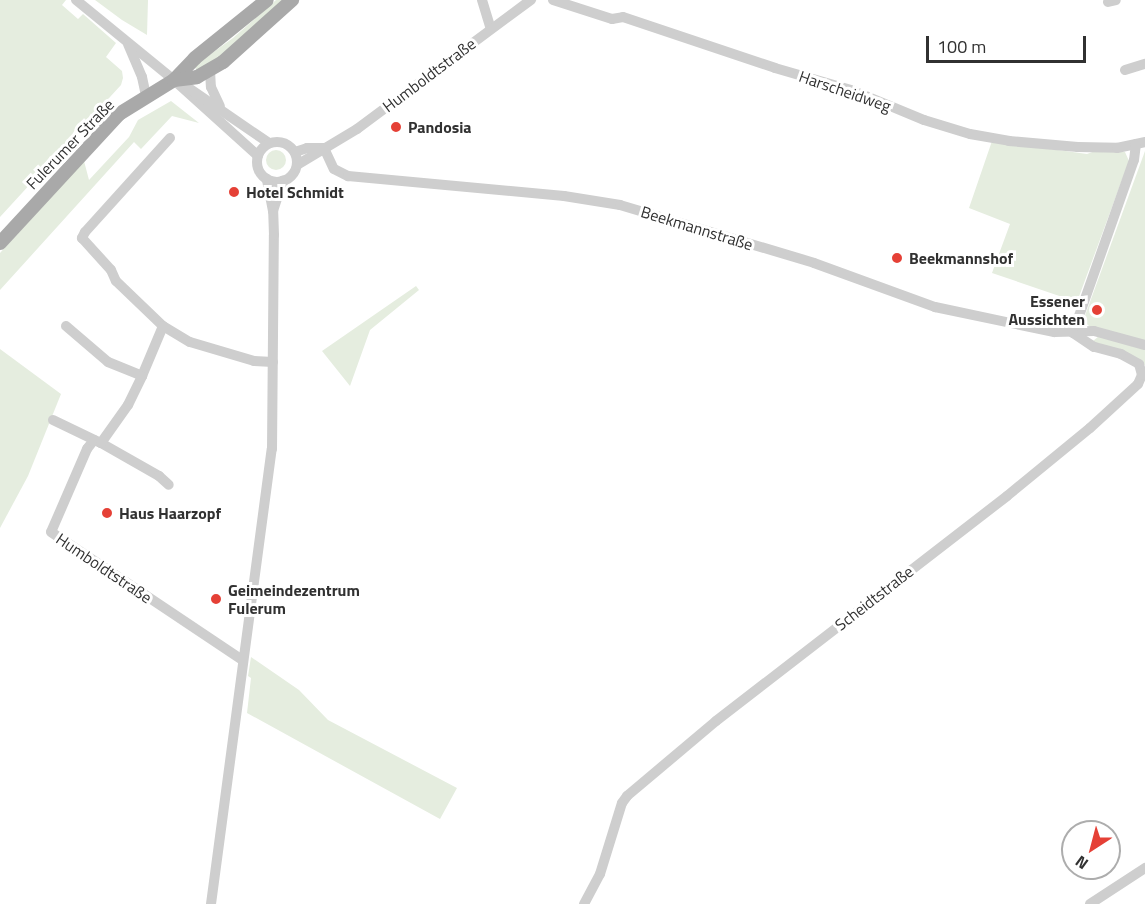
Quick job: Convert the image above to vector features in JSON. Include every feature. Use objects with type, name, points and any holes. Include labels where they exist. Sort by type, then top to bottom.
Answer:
[{"type":"main road","name":"Fulerumer Straße","points":[[0,243],[119,114],[174,80],[195,58],[267,0]]},
{"type":"main road","name":"Fulerumer Straße","points":[[174,80],[197,76],[210,70],[245,44],[292,0]]},
{"type":"street","points":[[76,0],[174,80],[258,156],[269,143],[221,109],[174,80]]},
{"type":"street","points":[[482,0],[491,29]]},
{"type":"street","name":"Humboldtstraße","points":[[273,211],[283,181],[290,177],[297,165],[357,129],[531,0]]},
{"type":"street","name":"Harscheidweg","points":[[553,0],[612,19],[623,17],[775,68],[854,91],[924,120],[970,134],[1078,147],[1117,148],[1140,143]]},
{"type":"street","points":[[126,41],[142,76],[146,96]]},
{"type":"street","points":[[1125,70],[1145,64]]},
{"type":"street","points":[[210,70],[211,87],[221,109]]},
{"type":"street","points":[[170,138],[82,238],[111,270],[116,281],[163,326],[190,342],[254,361],[273,362]]},
{"type":"street","name":"Humboldtstraße","points":[[269,143],[279,142],[288,145],[295,152],[308,148],[324,148]]},
{"type":"street","points":[[1073,333],[1140,143]]},
{"type":"street","name":"Beekmannstraße","points":[[324,148],[334,169],[348,176],[564,195],[620,205],[814,263],[935,307],[1054,332],[1094,331],[1145,345]]},
{"type":"street","points":[[295,152],[297,165]]},
{"type":"street","name":"Humboldtstraße","points":[[211,904],[272,449],[273,211],[267,179],[260,173],[258,156]]},
{"type":"street","points":[[267,179],[283,181]]},
{"type":"street","points":[[66,326],[108,362],[142,376]]},
{"type":"street","name":"Humboldtstraße","points":[[163,326],[128,405],[98,442],[87,449],[51,532],[242,660]]},
{"type":"street","name":"Scheidtstraße","points":[[589,902],[622,803],[627,796],[716,721],[1044,466],[1138,384],[1142,375],[1139,364],[1121,354],[1094,347],[1073,333]]},
{"type":"street","points":[[53,420],[159,476],[169,485]]},
{"type":"street","points":[[1090,904],[1145,868]]},
{"type":"shaded area","points":[[0,0],[66,0],[62,5],[78,19],[83,14],[116,43],[106,57],[122,71],[123,78],[121,85],[0,217]]},
{"type":"shaded area","points":[[95,0],[148,0],[147,35],[122,20]]},
{"type":"shaded area","points":[[276,0],[287,0],[244,41],[197,71],[194,66],[233,38]]},
{"type":"shaded area","points":[[171,101],[199,123],[172,116],[141,149],[134,142],[0,290],[0,253],[84,161],[89,180],[129,137],[138,120]]},
{"type":"shaded area","points":[[992,141],[1087,154],[1095,151],[1125,152],[1129,161],[1077,302],[992,273],[1010,224],[969,208]]},
{"type":"shaded area","points":[[276,150],[283,153],[286,160],[283,167],[276,170],[269,167],[266,160],[269,153]]},
{"type":"shaded area","points":[[1145,151],[1145,344],[1094,330],[1083,321]]},
{"type":"shaded area","points":[[416,286],[419,290],[370,330],[350,386],[322,351]]},
{"type":"shaded area","points":[[1099,336],[1145,348],[1145,365],[1093,341]]},
{"type":"shaded area","points":[[0,349],[61,394],[28,476],[0,528]]},
{"type":"shaded area","points":[[251,657],[299,690],[328,720],[457,788],[440,819],[247,713]]},
{"type":"place","name":"Pandosia","points":[[396,127]]},
{"type":"place","name":"Hotel Schmidt","points":[[234,192]]},
{"type":"place","name":"Beekmannshof","points":[[897,258]]},
{"type":"place","name":"Essener Aussichten","points":[[1097,310]]},
{"type":"place","name":"Haus Haarzopf","points":[[107,513]]},
{"type":"place","name":"Geimeindezentrum Fulerum","points":[[216,599]]}]
